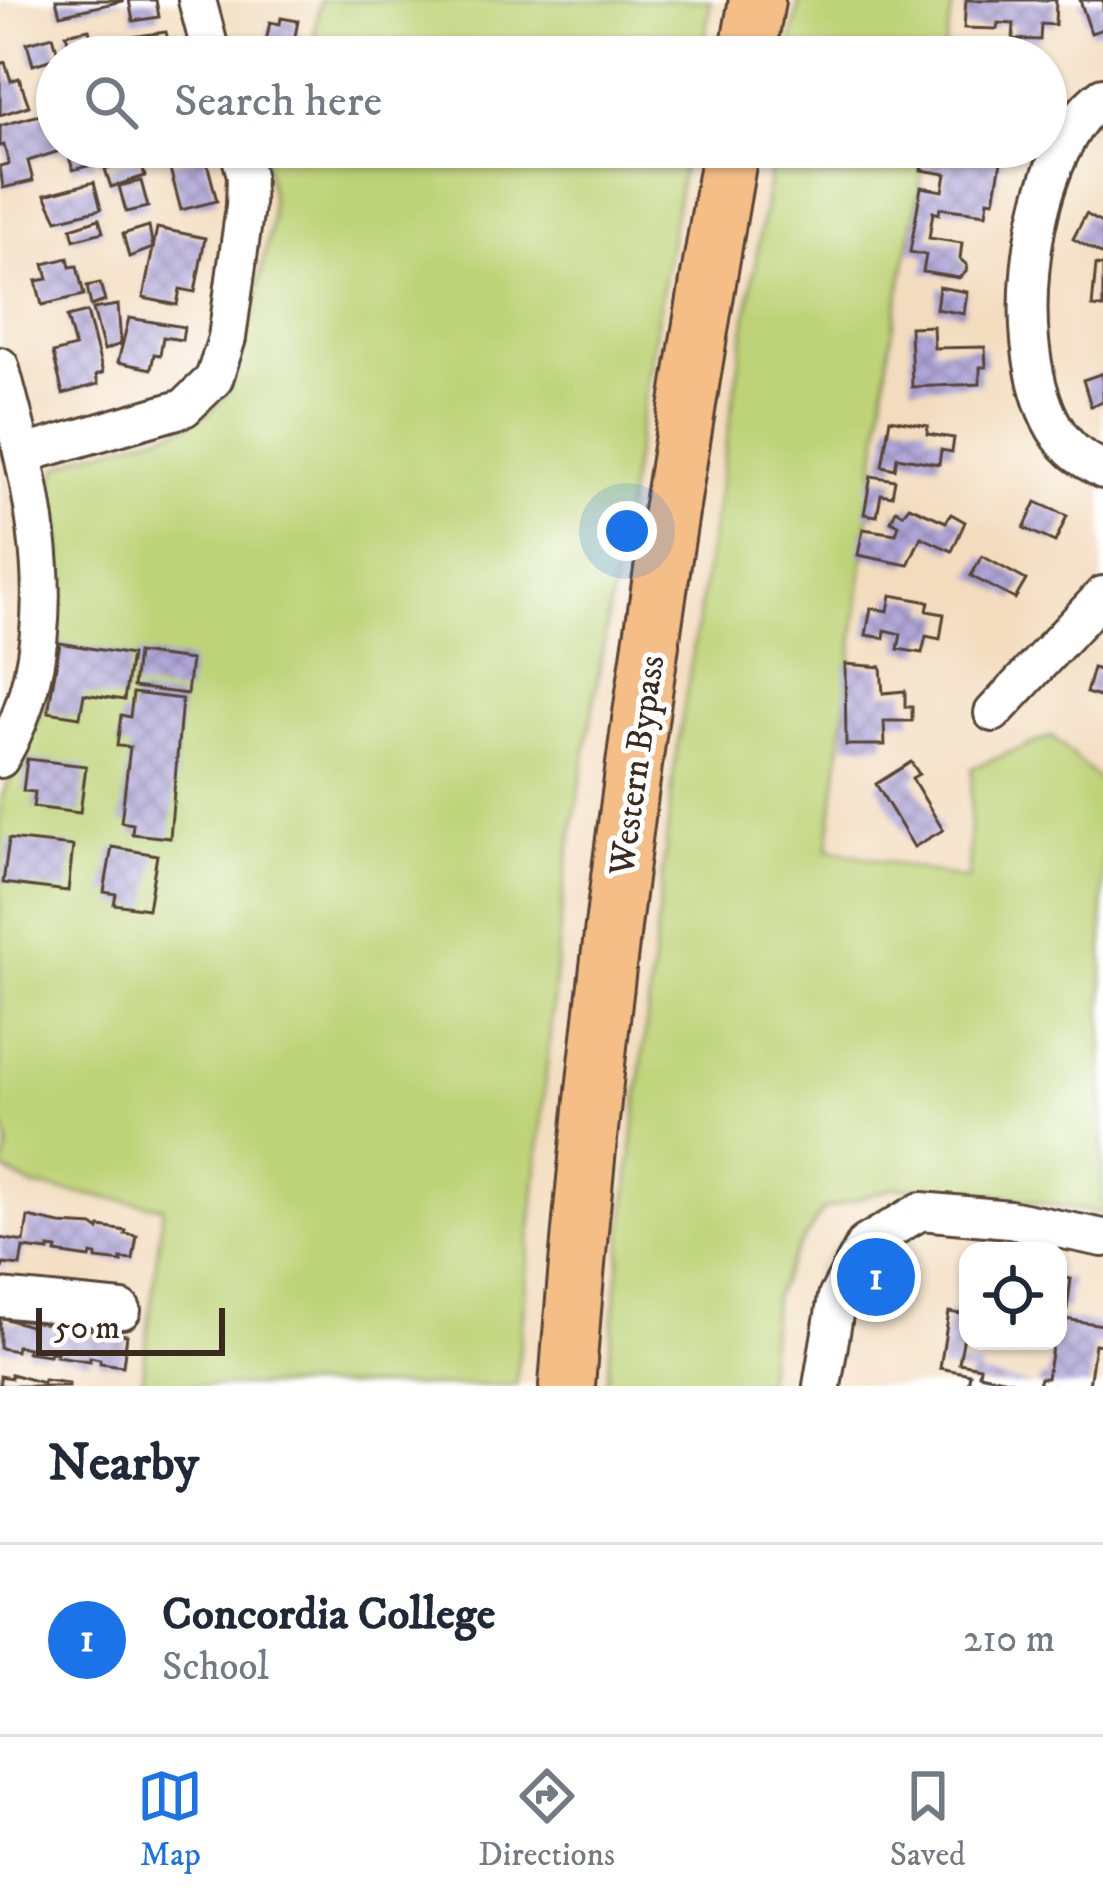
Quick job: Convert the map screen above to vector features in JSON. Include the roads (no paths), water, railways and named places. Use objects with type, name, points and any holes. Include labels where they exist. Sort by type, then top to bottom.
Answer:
[{"type":"highway","points":[[751,36],[757,0]]},
{"type":"highway","name":"Western Bypass","points":[[567,1386],[618,881],[727,168]]},
{"type":"street","points":[[197,0],[206,36]]},
{"type":"street","points":[[1067,137],[1103,95]]},
{"type":"street","points":[[24,454],[184,408],[214,379],[227,338],[245,206],[244,168]]},
{"type":"street","points":[[1054,168],[1036,222],[1030,350],[1045,407],[1070,448],[1103,470]]},
{"type":"street","points":[[0,366],[24,454],[41,549],[42,603],[37,657],[0,759]]},
{"type":"street","points":[[993,713],[1103,595]]},
{"type":"street","points":[[822,1386],[837,1297],[865,1244],[920,1211],[1010,1219],[1103,1238]]},
{"type":"street","points":[[0,1298],[122,1310]]},
{"type":"place","name":"Concordia College","points":[[876,1277]]}]
